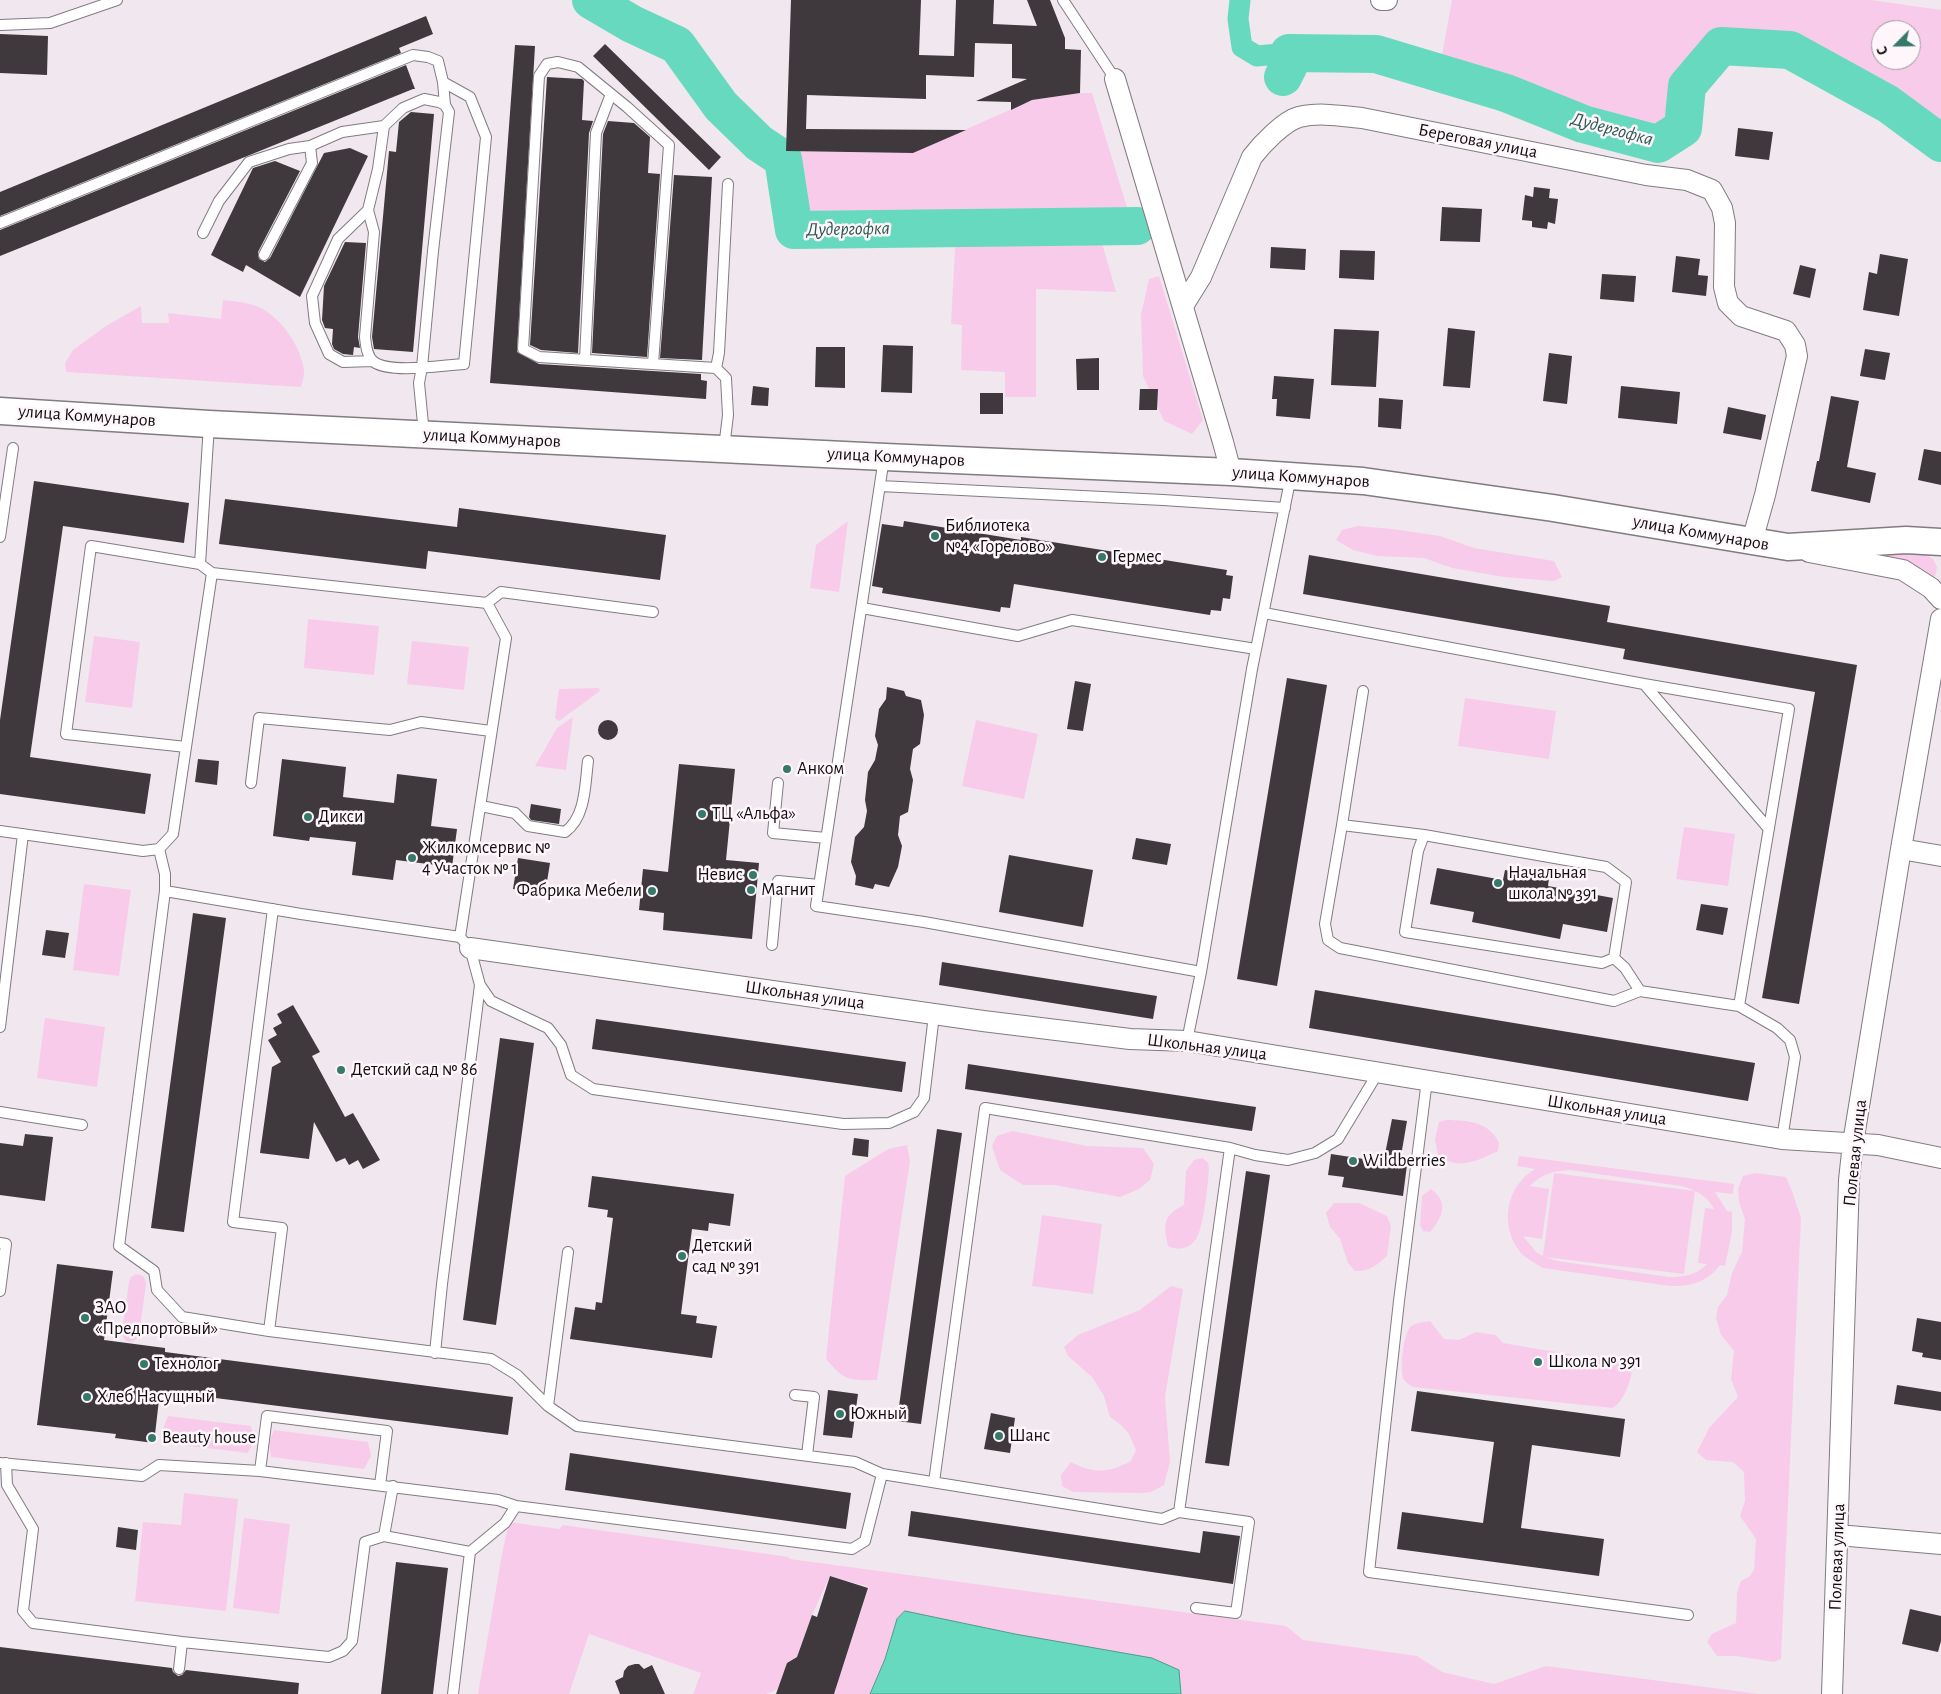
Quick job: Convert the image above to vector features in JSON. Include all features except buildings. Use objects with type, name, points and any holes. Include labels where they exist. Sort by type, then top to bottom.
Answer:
[{"type":"street","points":[[1381,0],[1387,0]]},
{"type":"street","points":[[1115,79],[1231,472]]},
{"type":"street","name":"Береговая улица","points":[[1183,306],[1201,277],[1252,156],[1262,143],[1297,117],[1320,114],[1362,118],[1646,175],[1687,180],[1712,190],[1722,208],[1725,223],[1724,287],[1728,304],[1741,316],[1786,331],[1795,345],[1797,356],[1765,495],[1752,541]]},
{"type":"street","name":"улица Коммунаров","points":[[0,411],[209,424],[1231,472],[1363,481],[1525,504],[1752,541],[1903,570],[1931,588],[1941,599]]},
{"type":"street","name":"улица Коммунаров","points":[[1788,547],[1906,540],[1941,542]]},
{"type":"street","name":"Полевая улица","points":[[1832,1694],[1849,1180],[1853,1143],[1901,849],[1941,618]]},
{"type":"street","points":[[1901,849],[1941,856]]},
{"type":"street","name":"Школьная улица","points":[[465,943],[934,1015],[1130,1038],[1187,1041],[1782,1139],[1878,1145],[1941,1158]]},
{"type":"street","points":[[1838,1535],[1941,1544]]},
{"type":"lane","points":[[0,25],[50,23],[117,0]]},
{"type":"lane","points":[[1063,0],[1115,79]]},
{"type":"lane","points":[[0,224],[413,55],[428,57],[438,61],[443,82],[445,106]]},
{"type":"lane","points":[[653,364],[669,145],[578,67],[558,62],[547,64],[539,76],[522,349],[539,357],[716,368],[726,378],[728,415],[724,449]]},
{"type":"lane","points":[[368,210],[338,239],[312,296],[315,323],[329,354],[343,362],[372,361],[386,367],[464,364],[486,137],[470,97],[443,82]]},
{"type":"lane","points":[[585,359],[596,133],[611,94]]},
{"type":"lane","points":[[202,233],[219,201],[249,162],[289,149],[310,146],[342,132],[384,126],[403,108],[424,99],[439,102],[445,106],[449,112],[419,383],[424,434]]},
{"type":"lane","points":[[372,361],[366,349],[365,337],[374,232],[368,210],[378,169],[384,126]]},
{"type":"lane","points":[[264,255],[312,163],[310,146]]},
{"type":"lane","points":[[716,368],[719,353],[728,184]]},
{"type":"lane","points":[[200,564],[209,424]]},
{"type":"lane","points":[[0,537],[12,448]]},
{"type":"lane","points":[[885,457],[816,906],[924,922],[1201,972]]},
{"type":"lane","points":[[1187,1041],[1201,972],[1252,669],[1292,476]]},
{"type":"lane","points":[[880,486],[1285,508]]},
{"type":"lane","points":[[186,747],[66,734],[91,546],[200,564],[212,573],[487,603],[502,592],[653,612]]},
{"type":"lane","points":[[0,831],[142,851],[159,849],[173,834],[212,573]]},
{"type":"lane","points":[[487,603],[506,638],[491,731],[465,943],[480,985],[491,1001],[548,1028],[560,1045],[571,1074],[592,1089],[843,1124],[889,1123],[914,1112],[924,1098],[934,1015]]},
{"type":"lane","points":[[862,608],[1018,636],[1072,620],[1256,649]]},
{"type":"lane","points":[[1264,613],[1789,709],[1739,1006]]},
{"type":"lane","points":[[1644,684],[1769,829]]},
{"type":"lane","points":[[1363,691],[1325,924],[1328,940],[1340,948],[1614,1001],[1640,991],[1739,1006],[1777,1028],[1790,1040],[1795,1057],[1782,1139]]},
{"type":"lane","points":[[251,783],[259,718],[390,730],[421,722],[491,731]]},
{"type":"lane","points":[[481,806],[515,813],[528,826],[565,832],[572,827],[581,808],[588,760]]},
{"type":"lane","points":[[778,783],[773,833],[826,838]]},
{"type":"lane","points":[[1342,825],[1424,835],[1606,866],[1626,882],[1614,958]]},
{"type":"lane","points":[[0,1027],[23,834]]},
{"type":"lane","points":[[1424,835],[1418,851],[1405,932],[1602,963],[1614,958]]},
{"type":"lane","points":[[159,849],[165,874],[165,891],[119,1246],[154,1271],[157,1290],[182,1317],[269,1331],[491,1359],[517,1375],[548,1406],[577,1426],[855,1462],[882,1474],[1162,1519],[1179,1512],[1249,1522],[1236,1614],[1196,1608]]},
{"type":"lane","points":[[772,945],[778,881],[819,885]]},
{"type":"lane","points":[[165,891],[465,943]]},
{"type":"lane","points":[[269,1331],[282,1228],[233,1222],[273,909]]},
{"type":"lane","points":[[1614,958],[1625,968],[1640,991]]},
{"type":"lane","points":[[435,1353],[480,985]]},
{"type":"lane","points":[[934,1482],[985,1108],[1230,1148],[1255,1155],[1288,1160],[1316,1153],[1338,1139],[1378,1071]]},
{"type":"lane","points":[[1427,1080],[1425,1108],[1399,1301],[1369,1572],[1688,1616]]},
{"type":"lane","points":[[0,1112],[82,1125]]},
{"type":"lane","points":[[1179,1512],[1230,1148]]},
{"type":"lane","points":[[0,1243],[6,1244],[0,1291]]},
{"type":"lane","points":[[548,1406],[568,1252]]},
{"type":"lane","points":[[795,1395],[814,1397],[807,1455]]},
{"type":"lane","points":[[260,1471],[267,1416],[387,1431],[380,1484]]},
{"type":"lane","points":[[470,1552],[384,1536],[366,1542],[352,1641],[343,1651],[329,1657],[182,1642],[33,1622],[23,1610],[33,1529],[7,1484],[3,1463],[142,1476],[159,1465],[260,1471],[380,1484],[498,1500],[516,1506],[852,1549],[865,1541],[882,1474]]},
{"type":"lane","points":[[384,1536],[392,1486]]},
{"type":"lane","points":[[453,1694],[470,1552],[505,1523],[516,1506]]},
{"type":"lane","points":[[179,1669],[182,1642]]},
{"type":"shaded area","points":[[1452,0],[1871,0],[1941,10],[1941,123],[1893,87],[1804,40],[1725,34],[1695,52],[1683,85],[1665,124],[1656,129],[1644,132],[1618,128],[1589,120],[1542,97],[1440,66]]},
{"type":"shaded area","points":[[1092,93],[1130,217],[798,222],[786,151],[913,153],[1032,100]]},
{"type":"shaded area","points":[[1098,229],[1116,292],[1036,289],[1036,397],[1005,397],[1005,372],[961,370],[962,325],[951,324],[956,230]]},
{"type":"shaded area","points":[[1159,276],[1203,420],[1192,434],[1164,421],[1143,376],[1141,315],[1149,279]]},
{"type":"shaded area","points":[[223,300],[261,308],[276,319],[290,335],[299,353],[304,371],[301,387],[66,372],[65,363],[73,350],[106,326],[141,306],[142,323],[169,323],[168,313],[221,319]]},
{"type":"shaded area","points":[[848,521],[839,592],[810,588],[816,545]]},
{"type":"shaded area","points":[[1358,526],[1440,536],[1474,548],[1554,561],[1562,577],[1554,581],[1504,577],[1452,568],[1424,558],[1377,556],[1353,550],[1336,540],[1342,530]]},
{"type":"shaded area","points":[[1857,552],[1923,552],[1933,559],[1937,567],[1935,576],[1933,578]]},
{"type":"shaded area","points":[[308,619],[379,626],[374,675],[304,668]]},
{"type":"shaded area","points":[[94,636],[140,642],[132,708],[85,702]]},
{"type":"shaded area","points":[[412,641],[469,647],[464,690],[407,684]]},
{"type":"shaded area","points":[[599,688],[600,691],[559,721],[555,718],[559,689]]},
{"type":"shaded area","points":[[1465,698],[1556,711],[1549,759],[1458,746]]},
{"type":"shaded area","points":[[573,717],[566,770],[535,766],[557,728]]},
{"type":"shaded area","points":[[976,720],[1038,734],[1024,799],[962,786]]},
{"type":"shaded area","points":[[1684,827],[1735,834],[1728,886],[1676,879]]},
{"type":"shaded area","points":[[84,884],[131,890],[119,976],[73,970]]},
{"type":"shaded area","points":[[45,1018],[105,1027],[97,1087],[37,1078]]},
{"type":"shaded area","points":[[1446,1120],[1470,1122],[1484,1126],[1495,1136],[1499,1143],[1498,1151],[1468,1163],[1453,1163],[1445,1160],[1438,1155],[1435,1139],[1439,1122]]},
{"type":"shaded area","points":[[1012,1131],[1087,1146],[1143,1148],[1154,1164],[1150,1180],[1139,1189],[1120,1197],[1054,1185],[1023,1185],[1000,1170],[992,1146],[997,1136]]},
{"type":"shaded area","points":[[907,1145],[910,1161],[877,1380],[847,1378],[837,1371],[826,1359],[845,1176],[888,1149]]},
{"type":"shaded area","points":[[1519,1156],[1734,1184],[1733,1194],[1715,1192],[1727,1211],[1732,1212],[1732,1232],[1725,1266],[1720,1265],[1710,1276],[1698,1282],[1677,1286],[1543,1268],[1520,1252],[1509,1230],[1508,1218],[1512,1196],[1517,1185],[1535,1169],[1517,1166]],"holes":[[[1570,1170],[1681,1186],[1695,1191],[1554,1173],[1543,1256],[1536,1252],[1523,1236],[1542,1239],[1549,1189],[1530,1186],[1548,1174]],[[1695,1191],[1708,1200],[1714,1209],[1705,1208],[1698,1263],[1707,1264],[1694,1273],[1685,1276],[1669,1277],[1558,1261],[1544,1257],[1684,1274]]]},
{"type":"shaded area","points":[[1203,1158],[1208,1163],[1209,1168],[1205,1205],[1199,1233],[1196,1239],[1187,1247],[1180,1249],[1172,1248],[1168,1246],[1165,1232],[1166,1221],[1172,1213],[1184,1205],[1186,1171],[1194,1160]]},
{"type":"shaded area","points":[[1755,1173],[1786,1177],[1801,1218],[1781,1659],[1774,1662],[1736,1656],[1717,1656],[1707,1642],[1712,1634],[1736,1623],[1737,1593],[1741,1581],[1749,1577],[1754,1570],[1756,1539],[1740,1516],[1745,1501],[1744,1472],[1733,1462],[1706,1460],[1697,1452],[1709,1428],[1738,1397],[1731,1379],[1734,1351],[1721,1335],[1716,1318],[1718,1307],[1727,1295],[1732,1273],[1742,1252],[1745,1219],[1739,1202],[1738,1189],[1743,1176]]},
{"type":"shaded area","points":[[1431,1189],[1440,1199],[1442,1210],[1438,1221],[1430,1232],[1423,1231],[1420,1225],[1422,1196]]},
{"type":"shaded area","points":[[1334,1203],[1359,1203],[1387,1216],[1391,1226],[1387,1256],[1369,1269],[1355,1271],[1348,1263],[1340,1239],[1330,1227],[1326,1213]]},
{"type":"shaded area","points":[[1042,1215],[1102,1224],[1093,1294],[1032,1286]]},
{"type":"shaded area","points":[[136,1274],[143,1277],[146,1284],[139,1335],[132,1342],[129,1342],[124,1339],[122,1332],[129,1282],[131,1277]]},
{"type":"shaded area","points":[[1171,1286],[1183,1289],[1165,1397],[1170,1462],[1164,1485],[1151,1492],[1143,1493],[1073,1492],[1062,1486],[1061,1475],[1071,1462],[1087,1469],[1108,1470],[1131,1461],[1136,1450],[1129,1434],[1110,1417],[1104,1396],[1092,1377],[1068,1356],[1064,1347],[1078,1335],[1140,1310]]},
{"type":"shaded area","points":[[1430,1321],[1444,1339],[1459,1340],[1476,1332],[1496,1335],[1503,1343],[1621,1363],[1632,1373],[1623,1397],[1613,1408],[1413,1387],[1405,1381],[1402,1369],[1406,1336],[1411,1326]]},
{"type":"shaded area","points":[[168,1416],[251,1426],[254,1440],[248,1453],[165,1443],[163,1429]]},
{"type":"shaded area","points":[[274,1430],[368,1442],[371,1456],[364,1469],[271,1457],[269,1443]]},
{"type":"shaded area","points":[[184,1493],[238,1499],[226,1611],[135,1601],[143,1522],[181,1525]]},
{"type":"shaded area","points":[[244,1518],[290,1524],[279,1614],[233,1608]]},
{"type":"shaded area","points":[[509,1522],[559,1529],[563,1525],[789,1557],[790,1559],[1286,1626],[1303,1640],[1417,1656],[1442,1672],[1494,1684],[1546,1666],[1759,1694],[834,1694],[869,1587],[830,1576],[812,1615],[797,1657],[787,1663],[778,1689],[766,1694],[693,1694],[701,1673],[589,1634],[569,1694],[478,1694]]},
{"type":"shaded area","points":[[905,1611],[1015,1634],[1152,1658],[1179,1670],[1181,1694],[870,1694],[885,1659],[897,1619]]},
{"type":"waterway","name":"Дудергофка","points":[[591,0],[632,24],[677,45],[721,106],[759,143],[783,159],[794,230],[1137,226]]},
{"type":"waterway","points":[[1240,0],[1238,19],[1242,47],[1257,56],[1289,53]]},
{"type":"waterway","name":"Дудергофка","points":[[1283,77],[1289,65],[1289,53],[1376,54],[1506,93],[1583,124],[1658,144],[1683,128],[1687,86],[1721,46],[1790,50],[1888,104],[1941,143]]},
{"type":"place","name":"Библиотека №4 «Горелово»","points":[[935,536]]},
{"type":"place","name":"Гермес","points":[[1102,557]]},
{"type":"place","name":"Анком","points":[[787,769]]},
{"type":"place","name":"ТЦ «Альфа»","points":[[702,814]]},
{"type":"place","name":"Дикси","points":[[308,817]]},
{"type":"place","name":"Жилкомсервис № 4 Участок № 1","points":[[412,858]]},
{"type":"place","name":"Невис","points":[[753,875]]},
{"type":"place","name":"Начальная школа № 391","points":[[1498,883]]},
{"type":"place","name":"Магнит","points":[[751,890]]},
{"type":"place","name":"Фабрика Мебели","points":[[652,891]]},
{"type":"place","name":"Детский сад № 86","points":[[341,1070]]},
{"type":"place","name":"Wildberries","points":[[1353,1161]]},
{"type":"place","name":"Детский сад № 391","points":[[682,1256]]},
{"type":"place","name":"ЗАО «Предпортовый»","points":[[85,1318]]},
{"type":"place","name":"Школа № 391","points":[[1538,1362]]},
{"type":"place","name":"Технолог","points":[[144,1364]]},
{"type":"place","name":"Хлеб Насущный","points":[[87,1397]]},
{"type":"place","name":"Южный","points":[[840,1414]]},
{"type":"place","name":"Шанс","points":[[999,1436]]},
{"type":"place","name":"Beauty house","points":[[152,1438]]}]
